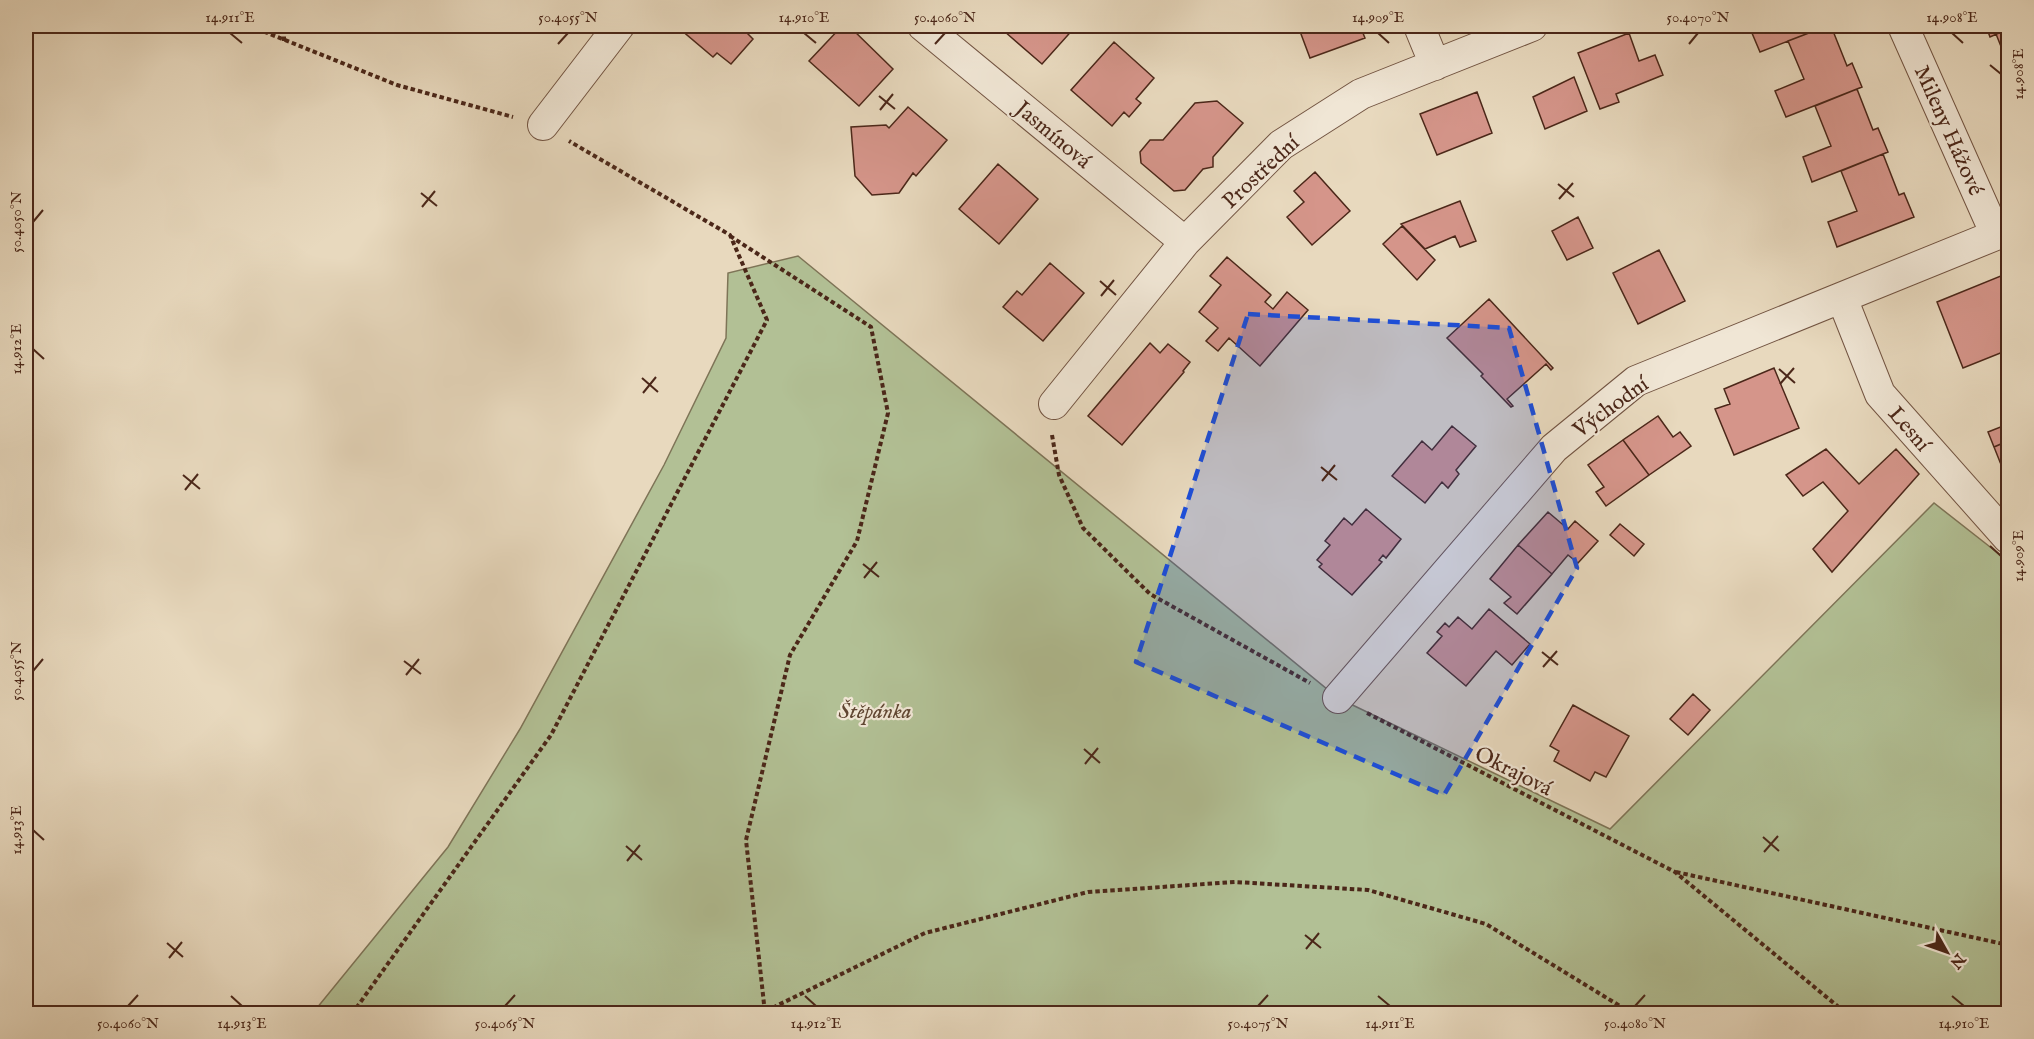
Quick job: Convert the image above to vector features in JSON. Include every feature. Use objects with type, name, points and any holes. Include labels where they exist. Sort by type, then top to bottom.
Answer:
[{"type":"street","points":[[543,125],[619,26]]},
{"type":"street","name":"Jasmínová","points":[[923,26],[1185,242]]},
{"type":"street","points":[[1419,26],[1435,65]]},
{"type":"street","name":"Prostřední","points":[[1054,404],[1185,242],[1281,145],[1361,94],[1532,26]]},
{"type":"street","name":"Mileny Hážové","points":[[1903,26],[2002,233]]},
{"type":"street","name":"Východní","points":[[1338,698],[1554,448],[1636,381],[2002,233]]},
{"type":"street","name":"Lesní","points":[[1842,298],[1880,394],[2008,538]]},
{"type":"path","points":[[250,26],[397,85],[543,125],[730,236],[871,327],[888,413],[857,541],[790,655],[746,840],[765,1012],[925,933],[1088,892],[1235,882],[1368,890],[1486,924],[1633,1014]]},
{"type":"path","points":[[284,26],[284,41]]},
{"type":"path","points":[[352,1014],[551,735],[767,320],[730,236]]},
{"type":"path","name":"Okrajová","points":[[1054,404],[1052,442],[1059,475],[1083,528],[1149,594],[1338,698],[1675,872]]},
{"type":"path","points":[[1675,872],[2008,945]]},
{"type":"path","points":[[1675,872],[1847,1014]]},
{"type":"highlighted area","points":[[1248,314],[1509,328],[1577,568],[1444,795],[1136,662]]},
{"type":"green space","name":"Štěpánka","points":[[798,256],[1338,698],[1610,829],[1934,503],[2008,561],[2008,1013],[312,1014],[448,847],[520,729],[664,465],[726,338],[728,273]]},
{"type":"building","points":[[682,26],[740,26],[753,39],[731,64],[717,53],[713,57],[680,29]]},
{"type":"building","points":[[842,26],[849,26],[893,69],[859,106],[809,61]]},
{"type":"building","points":[[1008,26],[1076,26],[1042,64],[1004,31]]},
{"type":"building","points":[[1298,26],[1360,26],[1365,38],[1310,58]]},
{"type":"building","points":[[1749,26],[1827,26],[1760,52]]},
{"type":"building","points":[[1831,26],[1847,66],[1852,63],[1862,87],[1786,117],[1775,91],[1804,79],[1788,41]]},
{"type":"building","points":[[1986,26],[2008,26],[2008,29],[1990,37]]},
{"type":"building","points":[[2008,29],[2008,64],[1996,34]]},
{"type":"building","points":[[1629,33],[1639,61],[1655,55],[1663,75],[1616,94],[1619,102],[1600,109],[1578,53]]},
{"type":"building","points":[[1114,42],[1154,78],[1136,99],[1141,103],[1129,117],[1124,112],[1112,126],[1071,90]]},
{"type":"building","points":[[1574,77],[1587,111],[1545,129],[1533,97]]},
{"type":"building","points":[[1857,89],[1873,130],[1878,128],[1888,152],[1812,182],[1803,157],[1831,146],[1815,106]]},
{"type":"building","points":[[1477,92],[1492,133],[1437,155],[1420,114]]},
{"type":"building","points":[[1217,101],[1243,123],[1213,157],[1213,167],[1203,169],[1185,190],[1174,191],[1141,163],[1140,152],[1150,140],[1163,140],[1195,103]]},
{"type":"building","points":[[908,107],[947,140],[916,176],[913,173],[899,193],[872,195],[855,176],[851,127],[886,125],[889,128]]},
{"type":"building","points":[[1883,154],[1899,195],[1904,193],[1914,217],[1837,247],[1828,222],[1857,211],[1841,171]]},
{"type":"building","points":[[998,164],[1038,199],[999,244],[959,209]]},
{"type":"building","points":[[1315,172],[1350,211],[1312,245],[1287,217],[1304,202],[1294,191]]},
{"type":"building","points":[[1460,201],[1476,241],[1460,247],[1455,236],[1425,249],[1401,224]]},
{"type":"building","points":[[1578,217],[1593,248],[1567,260],[1552,231]]},
{"type":"building","points":[[1402,226],[1435,260],[1417,280],[1383,244]]},
{"type":"building","points":[[1659,250],[1685,301],[1638,324],[1613,273]]},
{"type":"building","points":[[1227,257],[1271,295],[1265,302],[1273,309],[1287,292],[1308,310],[1260,366],[1229,338],[1218,351],[1206,341],[1218,328],[1199,312],[1221,285],[1210,276]]},
{"type":"building","points":[[1050,263],[1084,293],[1043,341],[1003,307],[1017,291],[1022,295]]},
{"type":"building","points":[[2008,273],[2008,350],[1963,368],[1937,302]]},
{"type":"building","points":[[1489,299],[1553,368],[1551,370],[1546,364],[1507,399],[1513,406],[1511,407],[1481,376],[1483,374],[1447,338]]},
{"type":"building","points":[[1150,343],[1160,353],[1168,344],[1190,362],[1122,445],[1088,416]]},
{"type":"building","points":[[1774,368],[1799,428],[1734,455],[1715,409],[1730,404],[1724,389]]},
{"type":"building","points":[[1658,416],[1673,437],[1680,432],[1691,446],[1649,475],[1623,440]]},
{"type":"building","points":[[2008,424],[2008,441],[1994,447],[1988,432]]},
{"type":"building","points":[[1452,426],[1476,446],[1456,470],[1459,474],[1448,488],[1442,482],[1425,503],[1392,476],[1422,441],[1432,450]]},
{"type":"building","points":[[1623,440],[1649,475],[1606,506],[1596,492],[1604,487],[1588,465]]},
{"type":"building","points":[[2008,441],[2008,458],[2000,462],[1994,447]]},
{"type":"building","points":[[1826,449],[1859,484],[1896,449],[1919,474],[1832,572],[1813,549],[1848,511],[1823,482],[1803,496],[1786,475]]},
{"type":"building","points":[[2008,458],[2008,475],[2006,476],[2000,462]]},
{"type":"building","points":[[1366,509],[1401,539],[1386,558],[1383,555],[1379,560],[1382,562],[1352,595],[1319,567],[1322,564],[1317,560],[1330,545],[1325,541],[1344,518],[1352,525]]},
{"type":"building","points":[[1548,512],[1568,529],[1575,521],[1598,541],[1578,563],[1568,555],[1552,574],[1518,545]]},
{"type":"building","points":[[1620,524],[1644,544],[1634,556],[1610,535]]},
{"type":"building","points":[[1518,545],[1552,574],[1517,614],[1504,603],[1511,597],[1490,579]]},
{"type":"building","points":[[1489,609],[1530,644],[1512,665],[1496,651],[1466,686],[1427,653],[1442,636],[1437,632],[1445,623],[1449,627],[1458,617],[1472,629]]},
{"type":"building","points":[[1693,694],[1710,710],[1688,735],[1670,719]]},
{"type":"building","points":[[1573,705],[1629,736],[1606,777],[1595,772],[1590,781],[1554,761],[1559,751],[1550,746]]}]
